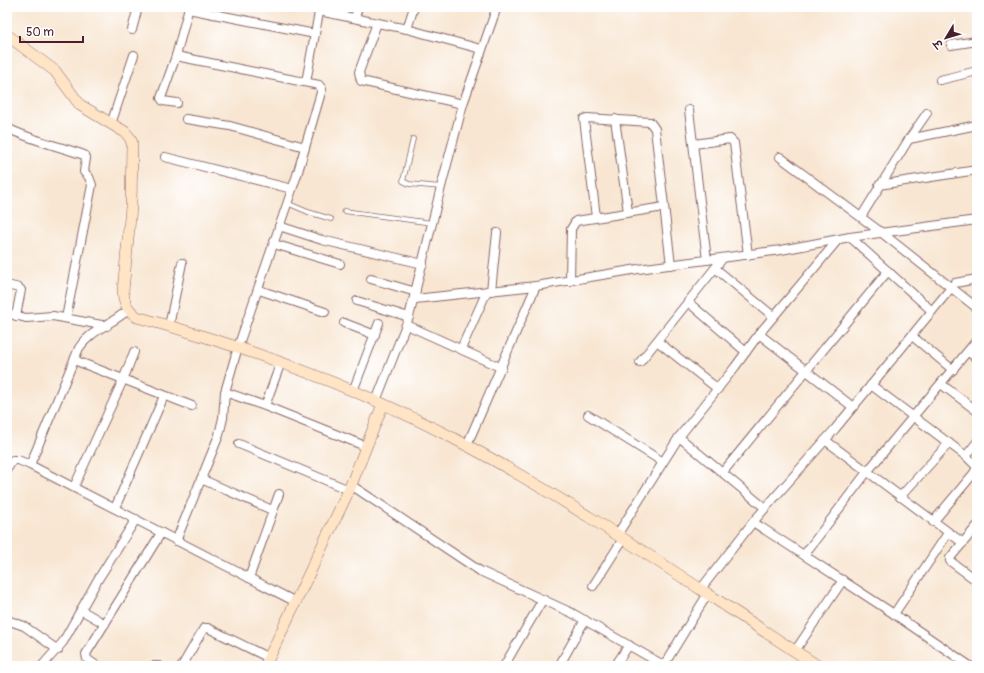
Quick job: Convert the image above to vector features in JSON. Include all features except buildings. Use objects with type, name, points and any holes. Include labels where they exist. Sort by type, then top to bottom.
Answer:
[{"type":"street","points":[[132,30],[138,7]]},
{"type":"street","points":[[355,18],[358,7]]},
{"type":"street","points":[[407,29],[414,7]]},
{"type":"street","points":[[182,666],[204,628],[208,628],[267,662],[294,601],[350,487],[365,446],[408,321],[463,104],[481,49],[497,7]]},
{"type":"street","points":[[177,103],[163,101],[161,98],[176,56],[188,8],[315,34]]},
{"type":"street","points":[[306,82],[320,9],[407,29],[481,49]]},
{"type":"street","points":[[377,23],[359,72],[361,81],[463,104]]},
{"type":"street","points":[[7,35],[55,71],[80,105],[125,132],[130,138],[132,143],[131,207],[123,286],[124,301],[128,310],[137,317],[238,347],[281,362],[354,391],[467,445],[546,490],[818,666]]},
{"type":"street","points":[[951,45],[977,41]]},
{"type":"street","points":[[111,124],[134,55]]},
{"type":"street","points":[[176,56],[320,85],[322,89],[292,189],[259,290],[238,347],[225,392],[224,418],[219,435],[176,541]]},
{"type":"street","points":[[940,80],[977,71]]},
{"type":"street","points":[[689,110],[707,260]]},
{"type":"street","points":[[861,217],[879,185],[928,113]]},
{"type":"street","points":[[596,217],[583,121],[587,118],[615,119],[643,121],[653,125],[671,265]]},
{"type":"street","points":[[186,119],[230,126],[305,147]]},
{"type":"street","points":[[615,119],[628,212]]},
{"type":"street","points":[[909,139],[977,125]]},
{"type":"street","points":[[7,128],[22,136],[54,144],[86,158],[84,172],[89,177],[92,185],[66,318]]},
{"type":"street","points":[[694,144],[730,139],[734,143],[748,255]]},
{"type":"street","points":[[165,157],[292,189]]},
{"type":"street","points":[[780,157],[882,232],[977,308]]},
{"type":"street","points":[[879,185],[977,170]]},
{"type":"street","points":[[570,280],[571,237],[573,224],[582,219],[664,207]]},
{"type":"street","points":[[371,279],[415,296],[489,291],[536,286],[671,265],[748,255],[837,241],[850,237],[882,232],[977,220]]},
{"type":"street","points":[[279,226],[322,240],[423,264]]},
{"type":"street","points":[[461,349],[489,291],[497,233]]},
{"type":"street","points":[[850,237],[932,311]]},
{"type":"street","points":[[593,586],[663,462],[679,437],[718,389],[759,334],[837,241]]},
{"type":"street","points":[[274,244],[340,264]]},
{"type":"street","points":[[640,362],[723,258]]},
{"type":"street","points":[[169,326],[182,262]]},
{"type":"street","points":[[715,268],[774,316]]},
{"type":"street","points":[[723,472],[888,271]]},
{"type":"street","points":[[239,444],[350,487],[480,571],[543,598],[585,620],[664,666],[704,593],[753,522],[826,440],[955,283],[977,279]]},
{"type":"street","points":[[7,285],[21,290],[16,316]]},
{"type":"street","points":[[467,445],[502,368],[536,286]]},
{"type":"street","points":[[259,290],[325,312]]},
{"type":"street","points":[[357,301],[408,321],[461,349],[502,368]]},
{"type":"street","points":[[688,302],[746,352]]},
{"type":"street","points":[[30,465],[74,360],[85,339],[107,326],[128,310]]},
{"type":"street","points":[[7,313],[16,316],[53,316],[107,326]]},
{"type":"street","points":[[354,391],[379,322]]},
{"type":"street","points":[[344,323],[375,335]]},
{"type":"street","points":[[759,334],[853,407]]},
{"type":"street","points":[[912,336],[953,370]]},
{"type":"street","points":[[804,555],[867,472],[977,340]]},
{"type":"street","points":[[657,341],[718,389]]},
{"type":"street","points":[[74,487],[124,380],[134,352]]},
{"type":"street","points":[[968,352],[977,358]]},
{"type":"street","points":[[74,360],[192,406]]},
{"type":"street","points":[[265,406],[281,362]]},
{"type":"street","points":[[941,384],[977,410]]},
{"type":"street","points":[[871,385],[976,465],[977,469],[933,522]]},
{"type":"street","points":[[225,392],[265,406],[365,446]]},
{"type":"street","points":[[115,508],[164,396]]},
{"type":"street","points":[[588,415],[663,462]]},
{"type":"street","points":[[679,437],[765,508]]},
{"type":"street","points":[[826,440],[933,522],[963,543]]},
{"type":"street","points":[[966,456],[977,442]]},
{"type":"street","points":[[900,497],[949,443]]},
{"type":"street","points":[[7,469],[13,460],[18,460],[30,465],[136,519],[161,534],[294,601]]},
{"type":"street","points":[[201,479],[272,510]]},
{"type":"street","points":[[249,578],[272,510],[279,494]]},
{"type":"street","points":[[42,666],[58,650],[136,519]]},
{"type":"street","points":[[753,522],[843,580],[970,666]]},
{"type":"street","points":[[977,526],[950,561],[977,581]]},
{"type":"street","points":[[894,614],[948,533]]},
{"type":"street","points":[[97,666],[87,659],[86,654],[161,534]]},
{"type":"street","points":[[795,651],[843,580]]},
{"type":"street","points":[[504,666],[543,598]]},
{"type":"street","points":[[81,610],[105,624]]},
{"type":"street","points":[[7,620],[24,626],[58,650]]},
{"type":"street","points":[[559,666],[585,620]]},
{"type":"street","points":[[615,666],[629,645]]},
{"type":"street","points":[[153,666],[159,666]]},
{"type":"lane","points":[[413,139],[403,181],[408,184],[441,187]]},
{"type":"lane","points":[[287,203],[308,212],[331,219]]},
{"type":"lane","points":[[344,211],[432,224]]}]
